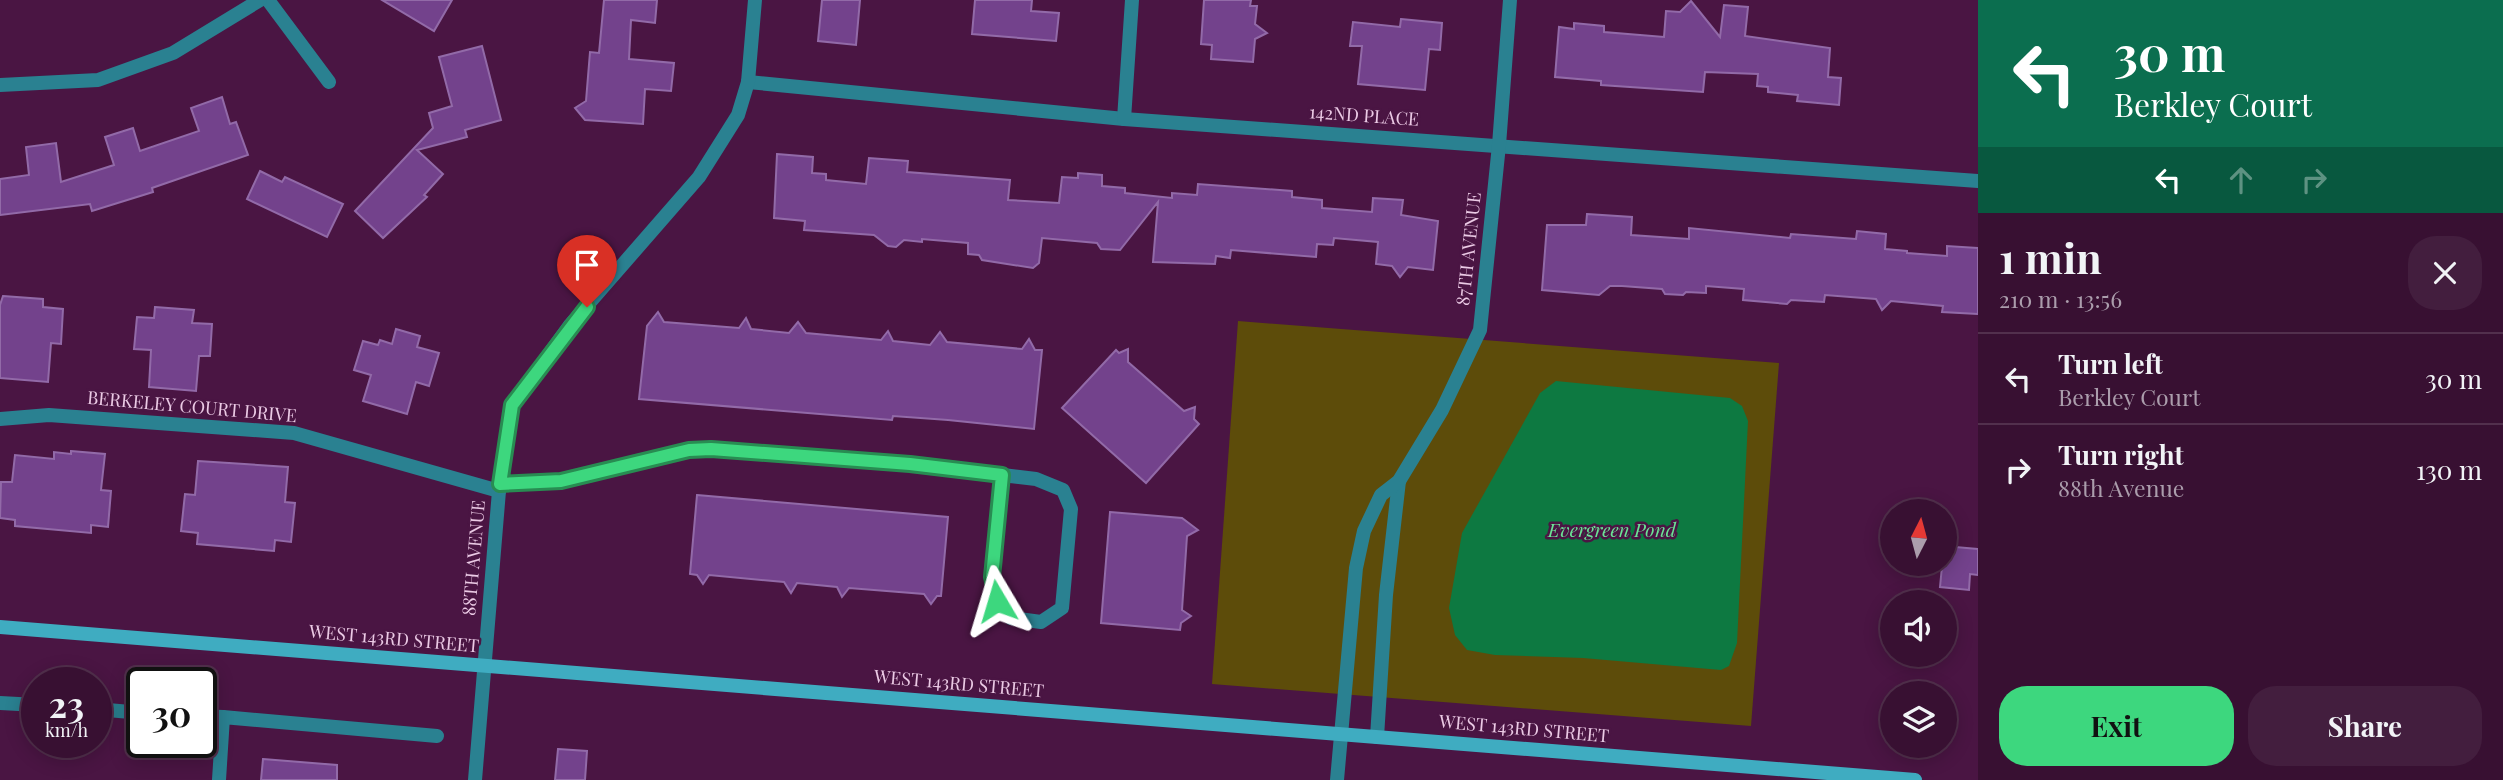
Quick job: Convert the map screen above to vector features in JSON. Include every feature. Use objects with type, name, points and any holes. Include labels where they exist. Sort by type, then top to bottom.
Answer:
[{"type":"main road","name":"WEST 143RD STREET","points":[[0,626],[1915,780]]},
{"type":"street","points":[[0,85],[98,80],[173,53],[260,0]]},
{"type":"street","points":[[268,0],[329,82]]},
{"type":"street","name":"88TH AVENUE","points":[[475,780],[499,487],[512,405],[570,325],[699,177],[738,116],[748,82],[755,0]]},
{"type":"street","points":[[1124,119],[1132,0]]},
{"type":"street","name":"87TH AVENUE","points":[[1399,481],[1442,410],[1480,330],[1499,145],[1510,0]]},
{"type":"street","name":"142ND PLACE","points":[[748,82],[1124,119],[1978,181]]},
{"type":"street","name":"BERKELEY COURT DRIVE","points":[[0,419],[49,415],[294,433],[499,487],[561,481],[689,450],[711,449],[910,464],[1036,479],[1063,490],[1071,509],[1062,608],[1041,622],[1011,618],[997,601],[992,577],[1002,475]]},
{"type":"street","points":[[1337,780],[1356,568],[1364,531],[1381,495],[1399,481]]},
{"type":"street","points":[[1377,737],[1386,595],[1399,481]]},
{"type":"street","points":[[0,703],[21,704]]},
{"type":"street","points":[[217,717],[437,736]]},
{"type":"street","points":[[219,780],[223,717]]},
{"type":"shaded area","points":[[1238,321],[1779,363],[1751,726],[1212,684]]},
{"type":"water","name":"Evergreen Pond","points":[[1556,381],[1730,398],[1742,406],[1748,421],[1737,643],[1729,666],[1721,670],[1583,658],[1495,655],[1467,650],[1455,635],[1449,608],[1462,533],[1540,393]]},
{"type":"building","points":[[382,0],[452,0],[434,31]]},
{"type":"building","points":[[604,0],[657,0],[655,23],[631,20],[629,59],[674,63],[671,91],[645,89],[643,124],[585,120],[575,108],[586,101],[590,52],[599,53]]},
{"type":"building","points":[[822,0],[860,0],[856,45],[818,41]]},
{"type":"building","points":[[975,0],[1032,0],[1031,11],[1059,13],[1056,41],[972,34]]},
{"type":"building","points":[[1204,0],[1251,0],[1250,6],[1257,6],[1255,24],[1267,33],[1255,39],[1253,62],[1211,59],[1212,45],[1201,44]]},
{"type":"building","points":[[1691,1],[1720,37],[1724,5],[1748,7],[1745,36],[1830,48],[1828,77],[1841,78],[1839,105],[1797,101],[1798,95],[1768,92],[1768,87],[1757,86],[1758,74],[1705,72],[1703,92],[1601,85],[1601,81],[1555,77],[1559,27],[1574,29],[1574,23],[1604,26],[1604,32],[1664,37],[1666,11],[1680,12]]},
{"type":"building","points":[[1401,19],[1442,23],[1440,50],[1429,49],[1425,90],[1358,84],[1362,46],[1350,46],[1353,22],[1400,27]]},
{"type":"building","points":[[482,46],[501,120],[465,130],[467,137],[417,150],[443,174],[424,195],[427,197],[383,238],[355,211],[433,128],[429,113],[452,106],[439,57]]},
{"type":"building","points":[[222,97],[230,124],[236,122],[248,155],[152,188],[153,192],[92,211],[90,204],[0,215],[0,179],[29,175],[26,147],[56,143],[61,182],[114,165],[105,137],[133,128],[140,151],[199,131],[191,108]]},
{"type":"building","points":[[777,154],[813,157],[812,173],[826,174],[826,180],[866,184],[869,158],[908,161],[907,172],[1010,180],[1008,200],[1059,203],[1062,177],[1078,178],[1078,173],[1102,175],[1102,186],[1125,188],[1125,193],[1172,198],[1172,193],[1197,195],[1198,184],[1292,191],[1292,197],[1322,200],[1322,208],[1372,212],[1373,198],[1403,200],[1401,215],[1438,221],[1433,270],[1408,267],[1400,277],[1392,266],[1376,264],[1378,242],[1334,238],[1333,245],[1317,244],[1316,257],[1231,250],[1230,258],[1216,256],[1215,264],[1153,262],[1158,202],[1120,250],[1101,249],[1097,243],[1042,238],[1039,263],[1033,268],[982,260],[979,255],[968,254],[968,243],[922,239],[922,242],[904,240],[896,247],[888,246],[874,235],[804,230],[805,221],[774,218]]},
{"type":"building","points":[[260,171],[282,182],[285,177],[343,204],[327,237],[247,199]]},
{"type":"building","points":[[1587,214],[1632,217],[1631,235],[1689,239],[1689,228],[1790,238],[1791,234],[1856,239],[1857,231],[1886,234],[1885,249],[1907,253],[1947,256],[1947,246],[1978,248],[1978,314],[1942,312],[1943,306],[1891,301],[1882,310],[1876,299],[1825,295],[1824,302],[1791,300],[1787,304],[1743,300],[1744,289],[1706,286],[1706,293],[1686,292],[1683,295],[1665,294],[1662,289],[1622,286],[1610,286],[1599,295],[1542,290],[1547,225],[1586,225]]},
{"type":"building","points":[[3,296],[43,299],[43,307],[63,309],[61,344],[51,343],[48,382],[0,378],[0,305]]},
{"type":"building","points":[[155,307],[194,310],[192,323],[212,324],[210,356],[199,356],[196,391],[149,387],[151,350],[134,349],[137,317],[154,318]]},
{"type":"building","points":[[658,312],[664,322],[739,328],[746,318],[751,329],[789,333],[798,322],[806,333],[881,340],[888,331],[893,341],[930,345],[940,332],[947,342],[1022,349],[1029,339],[1035,350],[1042,350],[1034,429],[948,420],[893,416],[892,420],[639,399],[647,326]]},
{"type":"building","points":[[396,329],[420,336],[417,347],[439,353],[429,386],[416,382],[407,414],[363,401],[371,375],[354,370],[363,341],[378,345],[380,340],[392,344]]},
{"type":"building","points":[[1128,349],[1128,362],[1184,411],[1195,407],[1194,419],[1199,424],[1146,483],[1062,408],[1116,350],[1119,353]]},
{"type":"building","points":[[71,451],[105,454],[101,490],[111,491],[108,527],[91,525],[91,533],[15,526],[15,520],[0,518],[1,482],[12,482],[15,455],[54,459],[54,452],[71,454]]},
{"type":"building","points":[[198,461],[288,467],[285,502],[295,503],[291,542],[275,540],[274,551],[197,544],[198,533],[181,531],[185,494],[195,495]]},
{"type":"building","points":[[697,495],[948,517],[941,596],[937,596],[931,604],[924,594],[849,588],[842,597],[837,587],[797,583],[791,593],[784,582],[709,575],[703,584],[697,575],[690,574]]},
{"type":"building","points":[[1110,512],[1182,518],[1198,530],[1187,536],[1182,610],[1191,616],[1181,623],[1180,630],[1101,623]]},
{"type":"building","points":[[1957,547],[1978,549],[1978,575],[1970,574],[1969,590],[1940,587],[1941,576],[1957,576]]},
{"type":"building","points":[[558,749],[587,751],[585,780],[555,780]]},
{"type":"building","points":[[263,759],[337,765],[337,780],[261,780]]},
{"type":"route","points":[[587,307],[570,325],[512,405],[500,484],[561,481],[689,450],[711,449],[910,464],[1002,475],[992,577],[997,601]]}]
